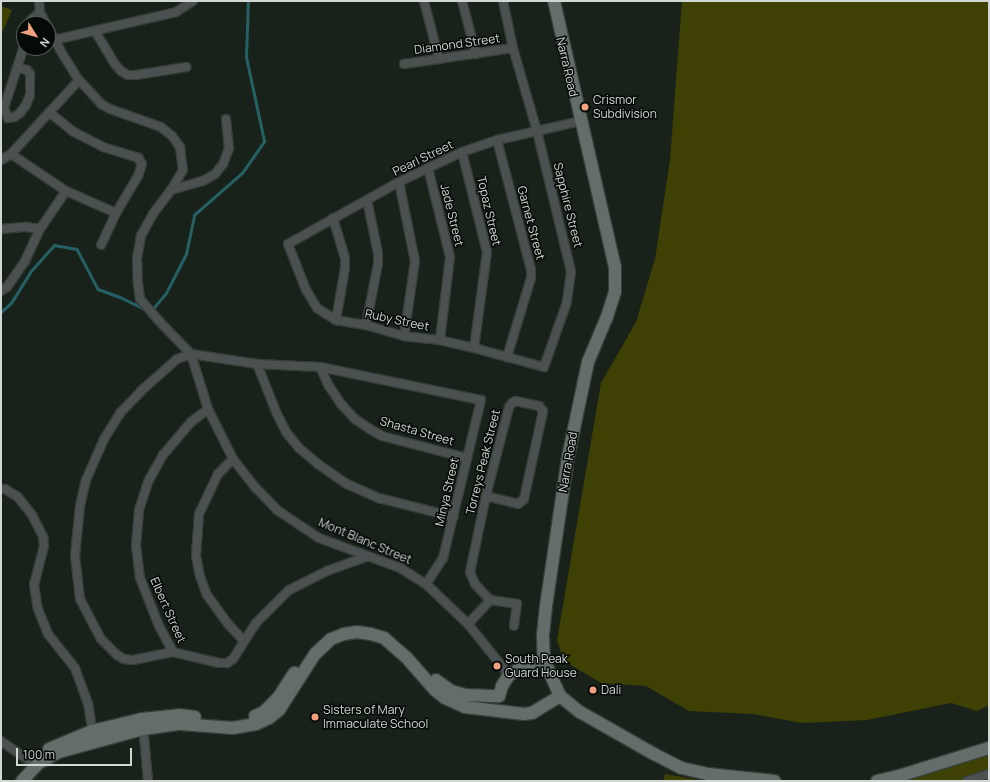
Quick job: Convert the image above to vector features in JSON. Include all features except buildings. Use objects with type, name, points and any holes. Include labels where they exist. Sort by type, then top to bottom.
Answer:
[{"type":"street","points":[[39,1],[42,16]]},
{"type":"street","points":[[56,40],[176,12],[193,1]]},
{"type":"street","points":[[424,1],[439,59]]},
{"type":"street","points":[[462,1],[476,54]]},
{"type":"street","name":"Sapphire Street","points":[[503,1],[513,48],[537,131],[571,272],[567,302],[544,367]]},
{"type":"street","name":"Narra Road","points":[[554,1],[614,266],[615,292],[606,319],[588,362],[570,450],[546,606],[543,637],[544,660],[560,696],[585,716],[682,768],[708,774],[775,781]]},
{"type":"street","points":[[36,16],[40,12]]},
{"type":"street","points":[[95,31],[120,71],[128,75],[186,67]]},
{"type":"street","name":"Mont Blanc Street","points":[[56,43],[79,80],[101,104],[110,110],[161,127],[172,136],[180,147],[183,170],[141,236],[137,259],[140,299],[191,354],[208,409],[233,458],[256,488],[277,510],[319,538],[366,557],[400,568],[426,584],[468,624],[509,675]]},
{"type":"street","name":"Diamond Street","points":[[404,64],[513,48]]},
{"type":"street","points":[[17,68],[27,70],[30,74],[30,95],[26,106],[20,113],[14,117],[8,118],[4,108],[21,56]]},
{"type":"street","points":[[1,160],[11,154],[79,80]]},
{"type":"street","points":[[49,112],[74,132],[103,147],[138,158],[142,164],[138,176],[116,213],[101,245]]},
{"type":"street","points":[[171,190],[203,181],[215,174],[223,164],[229,148],[226,119]]},
{"type":"street","name":"Pearl Street","points":[[288,244],[399,182],[462,152],[497,140],[580,121]]},
{"type":"street","name":"Garnet Street","points":[[497,140],[531,270],[531,278],[507,356]]},
{"type":"street","name":"Topaz Street","points":[[462,152],[487,252],[474,348]]},
{"type":"street","points":[[11,154],[66,191],[116,213]]},
{"type":"street","name":"Jade Street","points":[[428,168],[450,257],[440,340]]},
{"type":"street","points":[[399,182],[415,261],[404,336]]},
{"type":"street","points":[[1,291],[7,287],[25,261],[40,229],[66,191]]},
{"type":"street","points":[[366,325],[378,264],[378,253],[367,200]]},
{"type":"street","points":[[333,218],[345,258],[345,268],[336,320]]},
{"type":"street","points":[[1,229],[26,227],[40,229]]},
{"type":"street","name":"Ruby Street","points":[[288,244],[306,290],[317,308],[336,320],[366,325],[404,336],[440,340],[507,356],[544,367]]},
{"type":"street","points":[[320,367],[257,364],[191,354],[177,359],[150,382],[120,413],[108,433],[86,480],[76,532],[76,577],[80,599],[101,640],[110,650],[124,659],[133,660],[173,652],[207,661],[228,663],[233,659],[256,623],[289,590],[327,571],[366,557]]},
{"type":"street","points":[[257,364],[277,414],[286,432],[299,448],[318,464],[347,484],[379,498],[454,517]]},
{"type":"street","name":"Minya Street","points":[[320,367],[481,400],[443,558],[426,584]]},
{"type":"street","name":"Shasta Street","points":[[320,367],[329,386],[341,404],[355,419],[370,429],[382,436],[467,458]]},
{"type":"street","name":"Torreys Peak Street","points":[[486,496],[518,504],[524,499],[543,411],[539,406],[516,401],[512,402],[509,407],[486,496],[470,572],[475,584],[490,600]]},
{"type":"street","name":"Elbert Street","points":[[173,652],[159,626],[140,578],[136,546],[139,510],[149,480],[163,455],[191,422],[208,409]]},
{"type":"street","points":[[233,458],[218,474],[199,514],[196,556],[200,576],[207,595],[223,618],[244,641]]},
{"type":"street","points":[[1,489],[5,489],[18,497],[32,516],[43,537],[44,546],[34,585],[38,609],[48,634],[75,668],[88,703],[94,737]]},
{"type":"street","points":[[468,624],[490,600],[518,604],[514,626]]},
{"type":"street","points":[[15,781],[32,764],[94,737],[179,715],[212,720],[234,720],[251,718],[264,712],[278,698],[309,650],[318,640],[343,628],[357,626],[374,628],[387,633],[399,642],[439,684],[452,691],[465,694],[499,696]]},
{"type":"street","points":[[143,724],[180,724],[233,728],[256,724],[269,718],[279,710],[315,654],[322,646],[331,639],[344,634],[356,632],[372,634],[384,638],[406,657],[436,690],[453,702],[465,707],[513,713],[532,713],[560,696]]},
{"type":"street","points":[[513,713],[504,705],[499,696],[502,686],[509,675],[529,664],[544,660]]},
{"type":"street","points":[[143,724],[148,781]]},
{"type":"street","points":[[1,741],[32,764]]},
{"type":"street","points":[[877,781],[902,775],[989,748]]},
{"type":"street","points":[[22,781],[32,764]]},
{"type":"street","points":[[967,781],[989,774]]},
{"type":"shaded area","points":[[682,1],[989,1],[989,705],[977,711],[951,703],[867,720],[802,723],[753,714],[689,711],[646,686],[601,683],[564,661],[557,640],[601,383],[636,322],[655,259],[670,160]]},
{"type":"shaded area","points":[[1,6],[12,10],[3,31],[1,30]]},
{"type":"shaded area","points":[[989,753],[989,781],[894,781]]},
{"type":"shaded area","points":[[665,774],[704,781],[663,781]]},
{"type":"waterway","points":[[151,311],[166,293],[186,254],[194,215],[242,173],[264,141],[246,57],[248,1]]},
{"type":"waterway","points":[[1,312],[11,303],[30,272],[54,245],[77,249],[98,289],[120,297],[145,309]]},
{"type":"place","name":"Crismor Subdivision","points":[[585,107]]},
{"type":"place","name":"South Peak Guard House","points":[[497,666]]},
{"type":"place","name":"Dali","points":[[593,690]]},
{"type":"place","name":"Sisters of Mary Immaculate School","points":[[315,717]]}]
